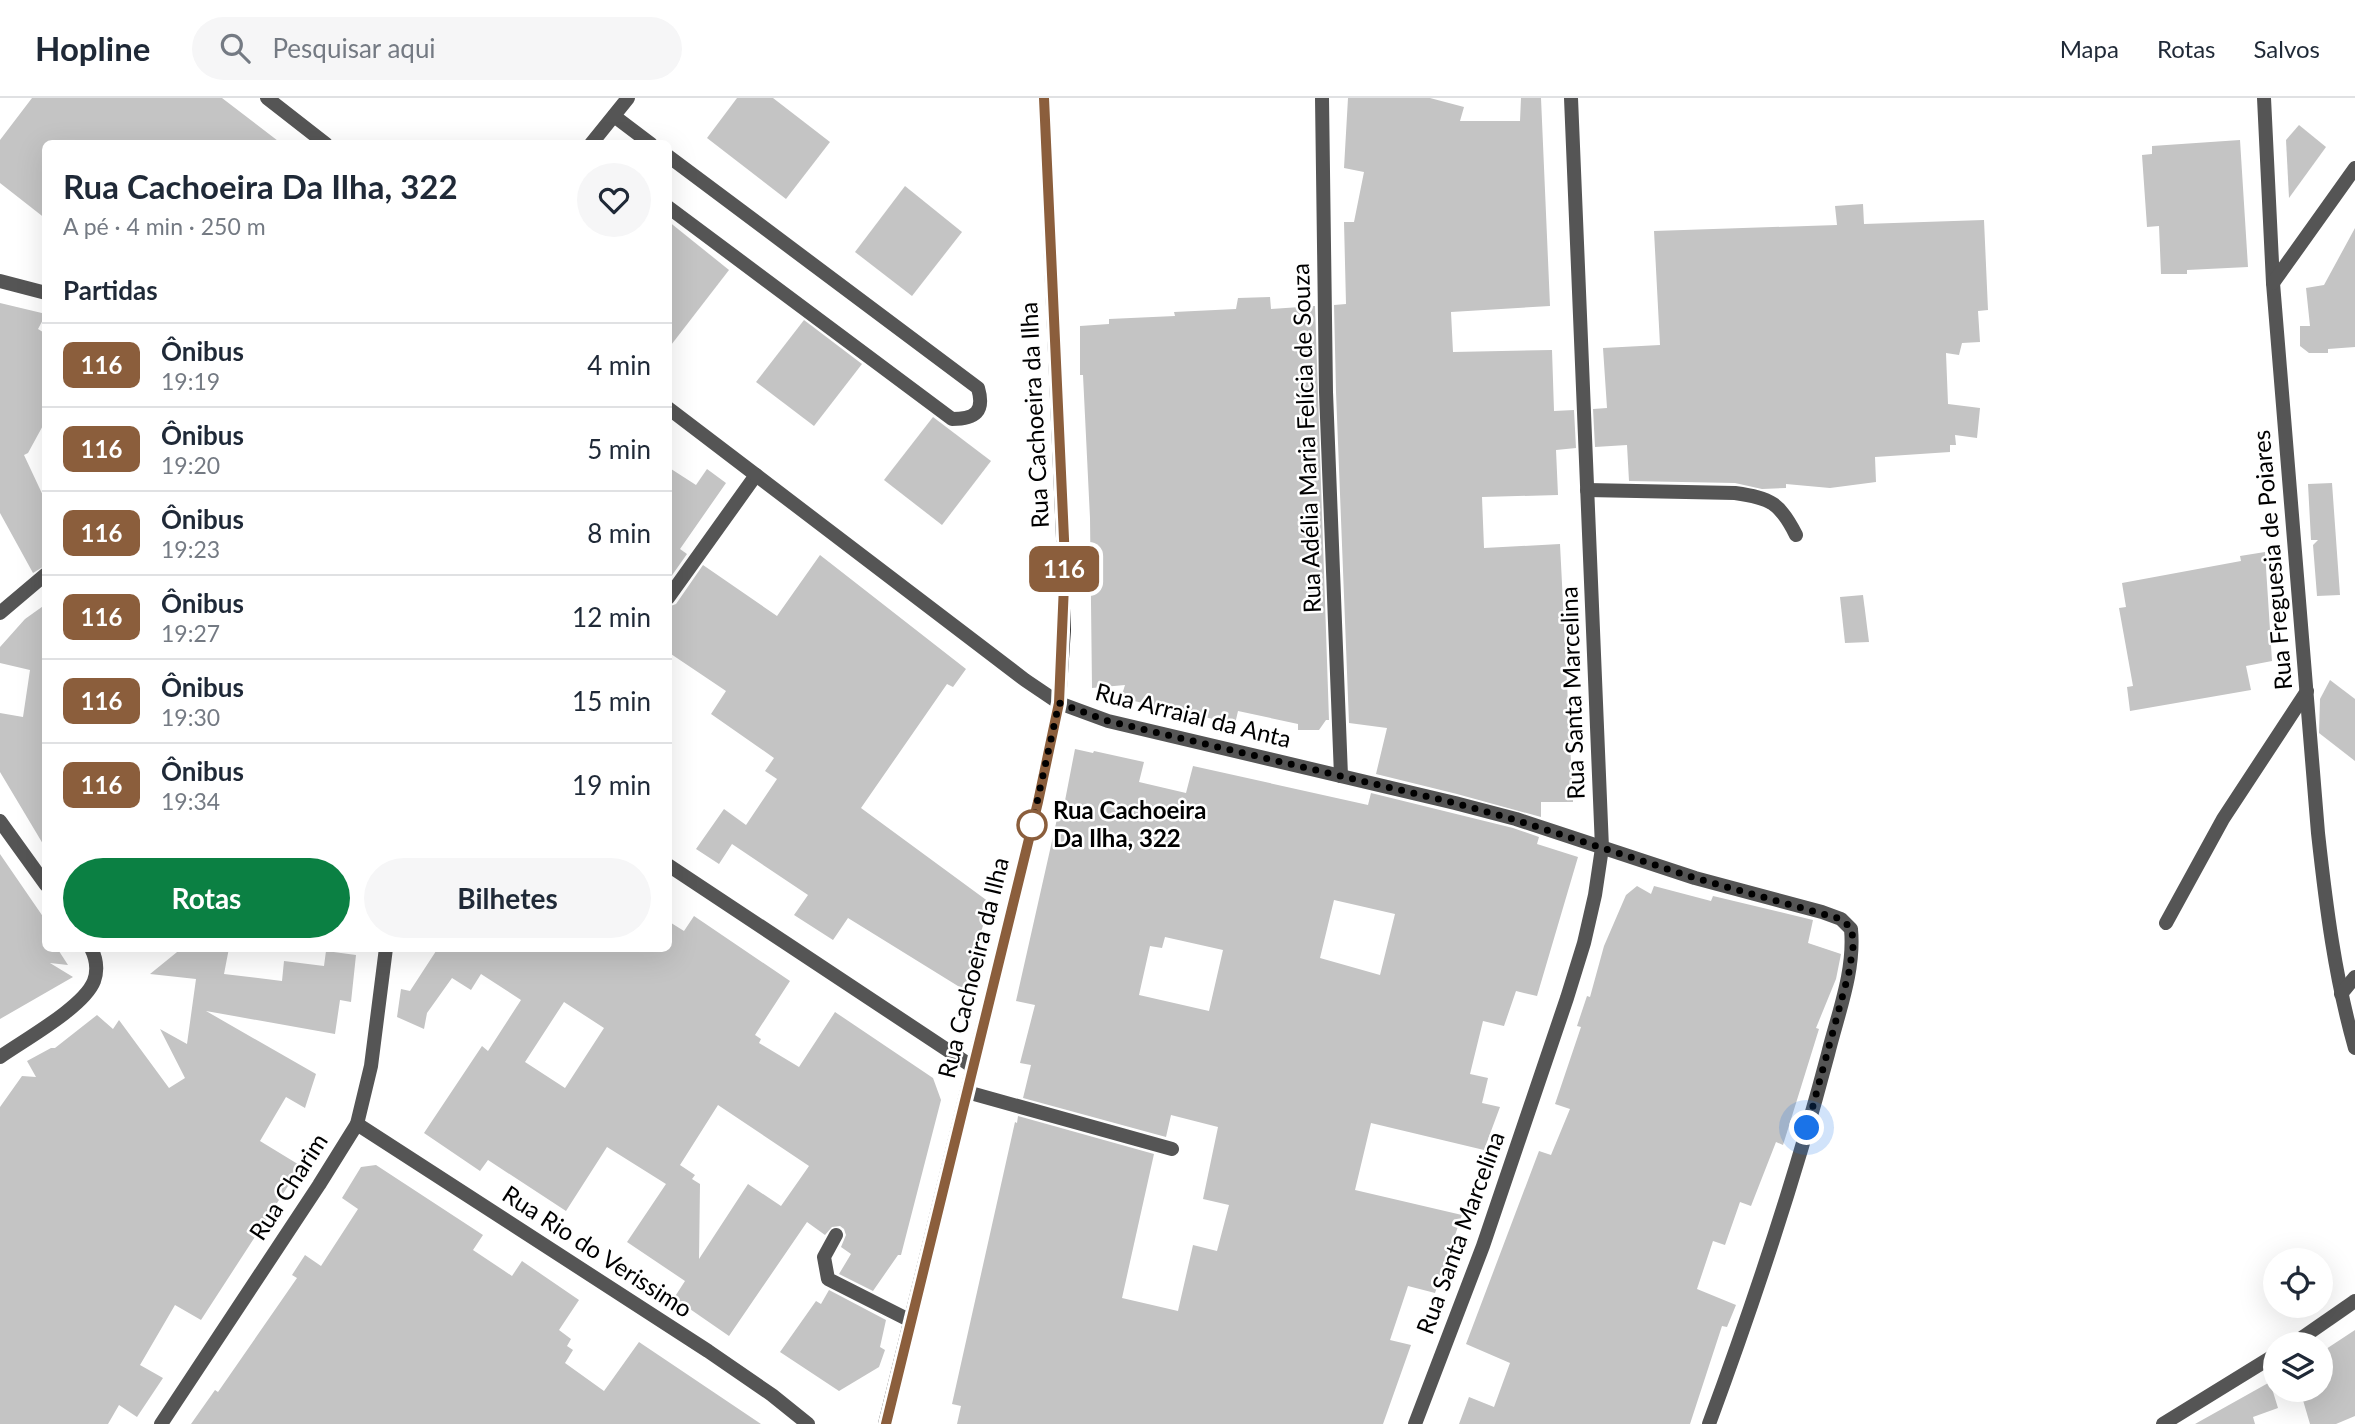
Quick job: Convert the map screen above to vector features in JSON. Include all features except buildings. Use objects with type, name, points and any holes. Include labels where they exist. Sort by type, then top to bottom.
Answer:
[{"type":"street","points":[[267,98],[321,140]]},
{"type":"street","points":[[594,140],[628,98]]},
{"type":"street","name":"Rua Cachoeira da Ilha","points":[[886,1424],[1038,802],[1059,703],[1065,561],[1044,98]]},
{"type":"street","name":"Rua Adélia Maria Felícia de Souza","points":[[1322,98],[1326,392],[1342,776]]},
{"type":"street","name":"Rua Santa Marcelina","points":[[1415,1424],[1483,1246],[1567,998],[1584,943],[1602,848],[1575,246],[1571,98]]},
{"type":"street","name":"Rua Freguesia de Poiares","points":[[2264,98],[2273,283],[2326,910],[2341,994],[2350,1017],[2355,1048]]},
{"type":"street","points":[[614,116],[646,140]]},
{"type":"street","points":[[672,159],[978,388],[982,401],[976,414],[966,419],[952,419],[672,209]]},
{"type":"street","points":[[2273,283],[2355,168]]},
{"type":"street","points":[[0,281],[42,292]]},
{"type":"street","name":"Rua Arraial da Anta","points":[[672,411],[1025,680],[1059,703],[1108,721],[1516,820],[1695,878],[1841,919],[1852,929],[1851,959],[1820,1084],[1746,1324],[1709,1424]]},
{"type":"street","points":[[672,592],[756,475]]},
{"type":"street","points":[[1587,490],[1752,495],[1771,500],[1785,512],[1796,535]]},
{"type":"street","points":[[0,613],[42,577]]},
{"type":"street","points":[[2166,923],[2223,820],[2306,691]]},
{"type":"street","points":[[0,821],[42,879]]},
{"type":"street","points":[[672,868],[973,1067]]},
{"type":"street","points":[[0,1057],[84,997],[94,981],[97,967],[92,952]]},
{"type":"street","name":"Rua Charim","points":[[161,1424],[357,1124],[371,1066],[385,952]]},
{"type":"street","points":[[2341,994],[2355,977]]},
{"type":"street","points":[[967,1092],[1172,1149]]},
{"type":"street","name":"Rua Rio do Verissimo","points":[[357,1124],[708,1351],[772,1395],[808,1424]]},
{"type":"street","points":[[836,1235],[824,1256],[828,1279],[911,1321]]},
{"type":"street","points":[[2310,1332],[2355,1301]]},
{"type":"street","points":[[2164,1424],[2263,1362]]},
{"type":"bus line","name":"116","points":[[886,1424],[1038,802],[1059,703],[1065,561],[1044,98]]},
{"type":"place","name":"Rua Cachoeira Da Ilha, 322","points":[[1032,825]]},
{"type":"route","points":[[1032,825],[1059,703],[1108,721],[1496,814],[1695,878],[1841,919],[1852,929],[1853,947],[1849,972],[1807,1128]]}]
